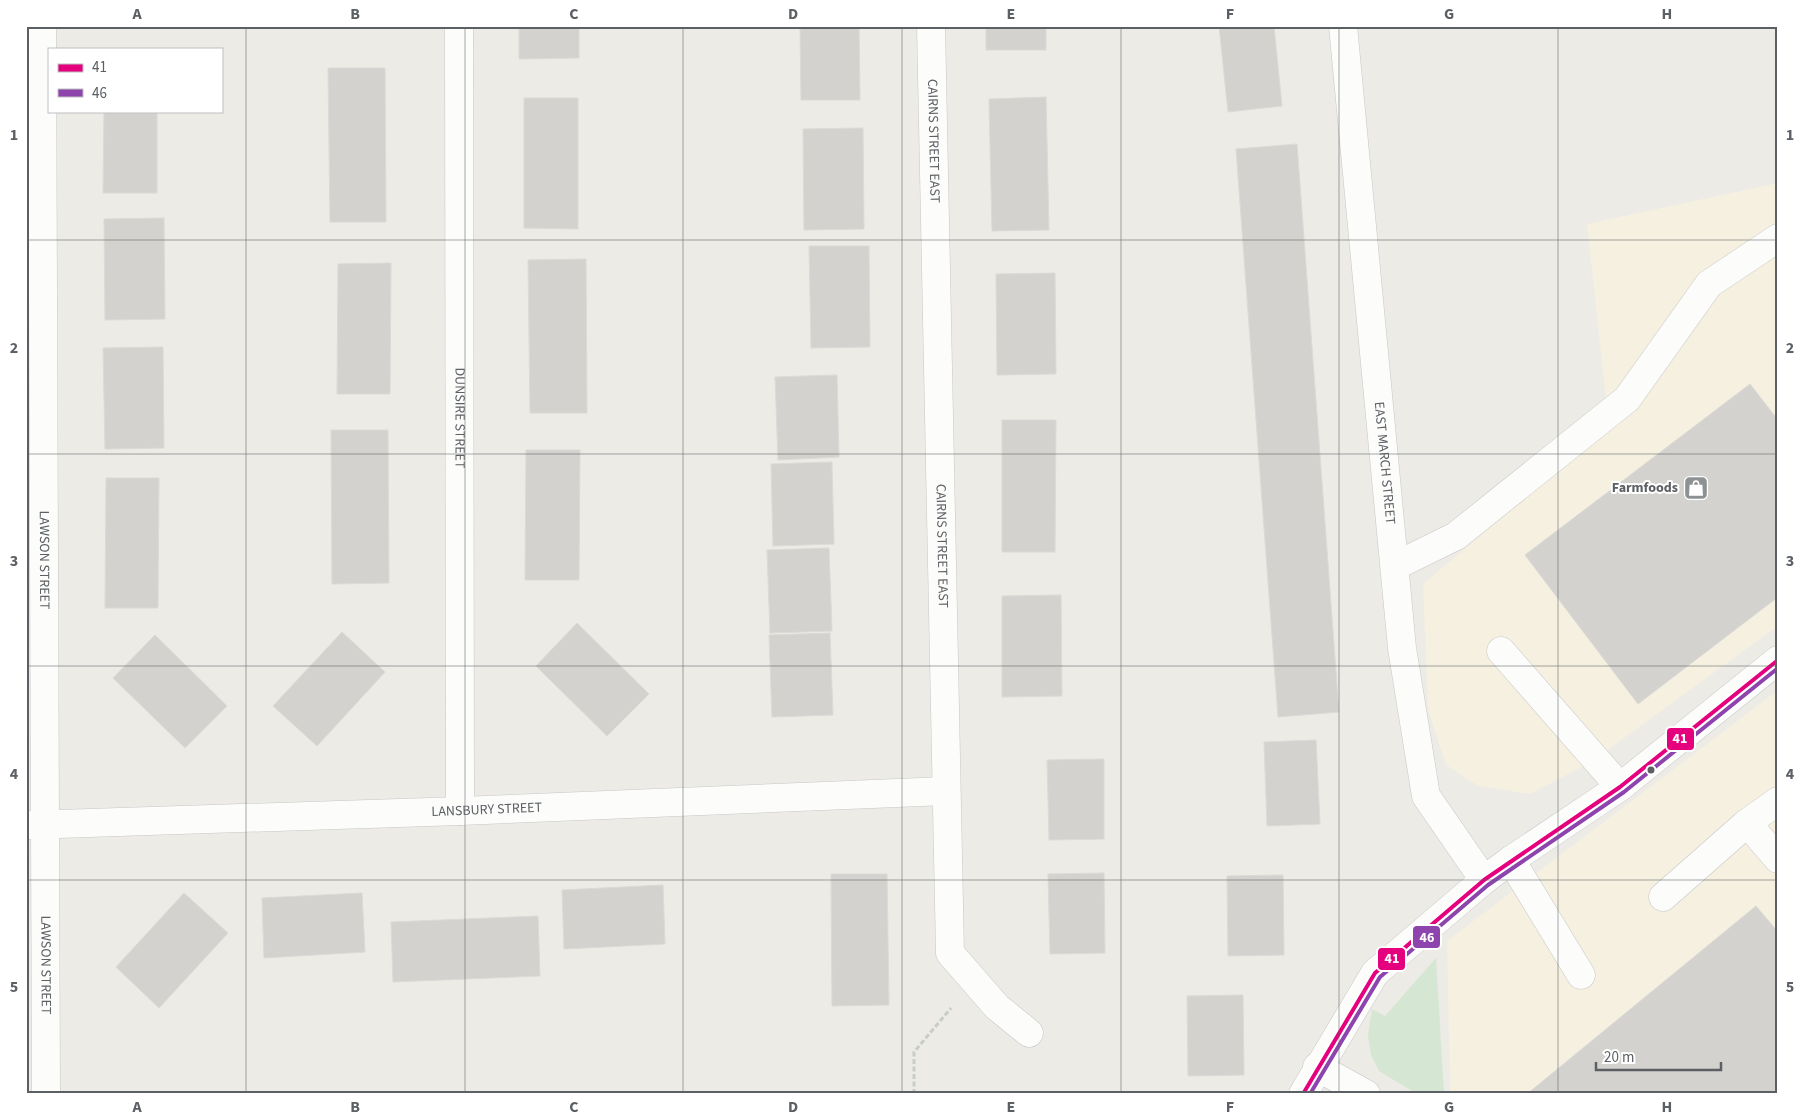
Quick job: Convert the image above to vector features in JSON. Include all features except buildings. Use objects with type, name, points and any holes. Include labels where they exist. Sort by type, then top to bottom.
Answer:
[{"type":"street","name":"LAWSON STREET","points":[[42,26],[36,825],[46,1094]]},
{"type":"street","name":"DUNSIRE STREET","points":[[459,26],[460,811]]},
{"type":"street","name":"CAIRNS STREET EAST","points":[[930,26],[950,953],[997,1007],[1028,1032]]},
{"type":"street","name":"EAST MARCH STREET","points":[[1343,26],[1402,648],[1426,796],[1484,880]]},
{"type":"street","points":[[1395,566],[1456,536],[1627,399],[1708,284],[1778,238]]},
{"type":"street","points":[[1501,651],[1620,787]]},
{"type":"street","points":[[1303,1094],[1317,1067],[1375,973],[1484,880],[1620,787],[1778,660]]},
{"type":"street","name":"LANSBURY STREET","points":[[36,825],[460,811],[946,791]]},
{"type":"street","points":[[1663,897],[1747,823],[1778,801]]},
{"type":"street","points":[[1747,823],[1778,859]]},
{"type":"street","points":[[1511,860],[1581,975]]},
{"type":"street","points":[[1317,1067],[1366,1094]]},
{"type":"path","points":[[914,1094],[914,1052],[974,980]]},
{"type":"shaded area","points":[[1778,183],[1778,626],[1591,762],[1530,794],[1478,786],[1446,765],[1428,710],[1423,584],[1609,428],[1587,224]]},
{"type":"shaded area","points":[[1778,690],[1778,1094],[1450,1094],[1447,941]]},
{"type":"green space","points":[[1436,958],[1444,1094],[1417,1094],[1379,1071],[1371,1055],[1368,1035],[1372,1009],[1385,1016]]},
{"type":"transit line","name":"41","points":[[1303,1094],[1375,973],[1484,880],[1620,787],[1778,660]]},
{"type":"transit line","name":"46","points":[[1310,1094],[1380,977],[1488,885],[1624,792],[1778,668]]},
{"type":"place","name":"Farmfoods","points":[[1696,488]]}]
